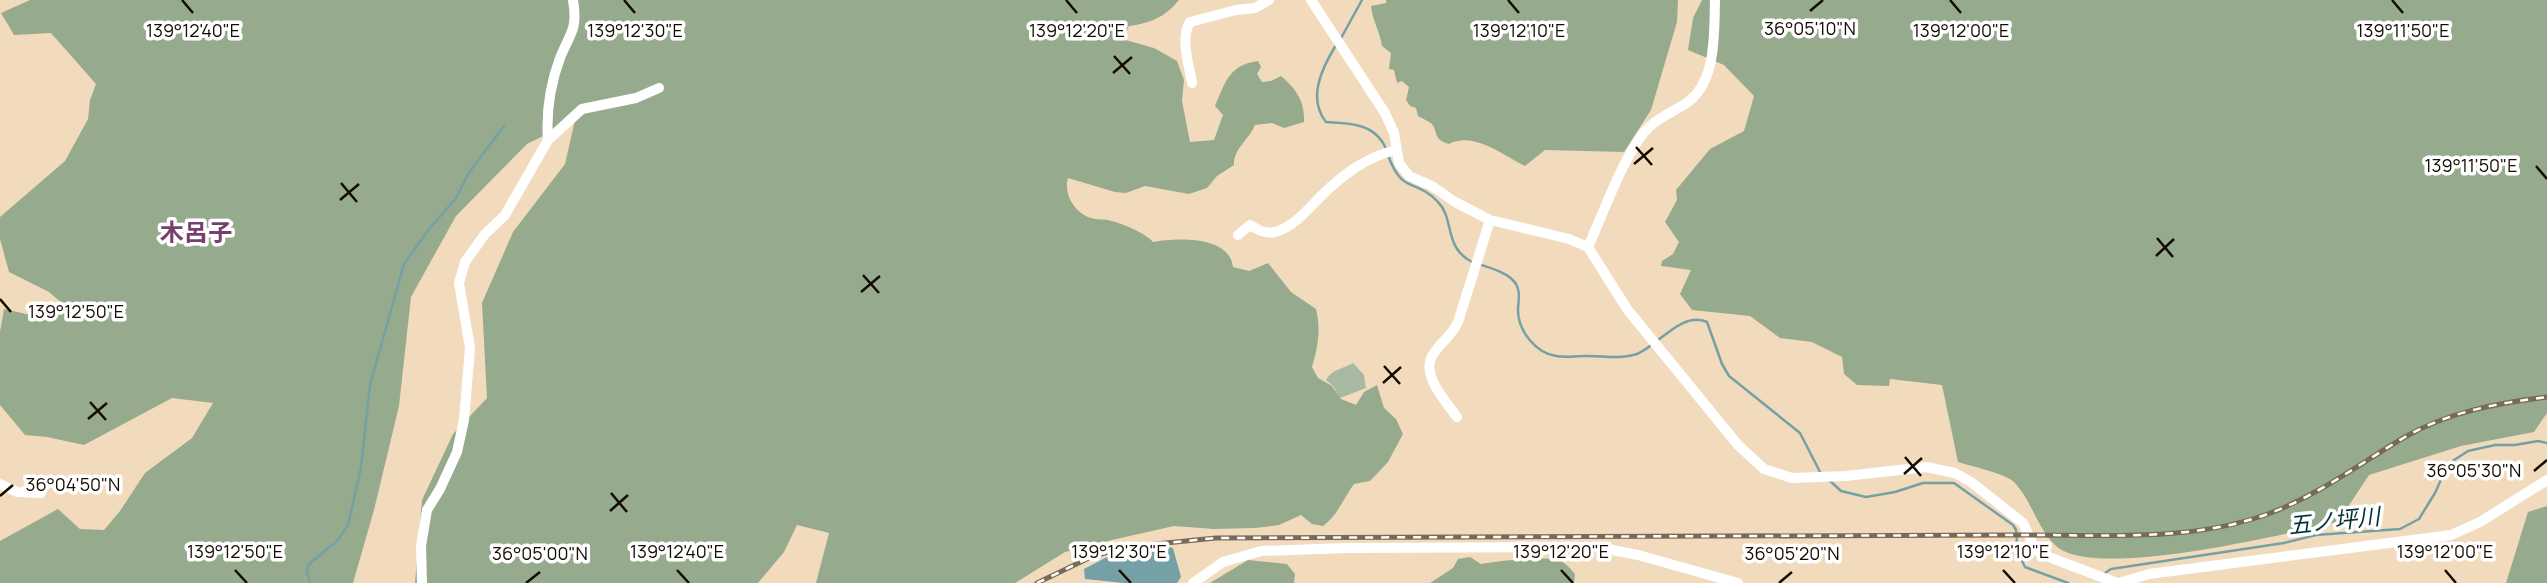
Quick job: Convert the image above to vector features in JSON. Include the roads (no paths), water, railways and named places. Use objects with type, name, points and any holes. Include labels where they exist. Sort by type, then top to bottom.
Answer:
[{"type":"street","points":[[548,140],[546,118],[549,98],[561,57],[576,23],[573,0]]},
{"type":"street","points":[[1192,83],[1186,42],[1187,26],[1190,22],[1255,8],[1269,0]]},
{"type":"street","points":[[1311,0],[1385,113],[1394,132],[1399,163],[1409,176],[1432,186],[1455,202],[1490,220],[1569,239],[1588,247],[1627,309],[1738,445],[1765,469],[1791,478],[1846,476],[1926,467],[1955,473],[1971,482],[2023,523],[2035,549],[2041,554],[2116,582],[2149,574],[2444,537],[2480,522],[2547,480]]},
{"type":"street","points":[[1588,247],[1639,138],[1657,120],[1694,98],[1704,83],[1713,41],[1716,0]]},
{"type":"street","points":[[422,583],[421,546],[427,510],[457,452],[464,420],[470,348],[459,283],[465,262],[485,234],[505,215],[548,140],[582,109],[636,98],[659,88]]},
{"type":"street","points":[[1238,235],[1250,225],[1263,232],[1284,228],[1305,213],[1324,193],[1362,162],[1396,150]]},
{"type":"street","points":[[1457,417],[1434,384],[1430,370],[1431,360],[1458,322],[1490,220]]},
{"type":"street","points":[[0,484],[17,492],[41,493]]},
{"type":"street","points":[[1192,583],[1223,562],[1261,551],[1593,547],[1617,549],[1738,583]]},
{"type":"water","points":[[1165,546],[1173,548],[1181,577],[1177,583],[1124,583],[1085,579],[1084,569],[1107,557],[1149,552]]},
{"type":"waterway","name":"五ノ坪川","points":[[1340,40],[1362,0]]},
{"type":"waterway","name":"五ノ坪川","points":[[1336,45],[1319,83],[1317,93],[1320,113],[1326,122],[1353,124],[1369,130],[1376,134],[1386,149]]},
{"type":"waterway","points":[[310,583],[308,565],[338,540],[348,525],[361,467],[370,385],[404,264],[456,198],[468,174],[504,126]]},
{"type":"waterway","name":"五ノ坪川","points":[[1388,155],[1393,168],[1404,181],[1423,190],[1438,202],[1446,216],[1457,249],[1472,262]]},
{"type":"waterway","name":"五ノ坪川","points":[[1478,264],[1499,271],[1513,280],[1518,291],[1521,326],[1535,346],[1556,356],[1630,356],[1645,350],[1670,330],[1688,321],[1707,322],[1729,376],[1800,433],[1820,472]]},
{"type":"waterway","name":"五ノ坪川","points":[[2102,575],[2111,569],[2284,543],[2316,535],[2400,529],[2419,519],[2448,464],[2468,451],[2495,445],[2538,441],[2547,443]]},
{"type":"waterway","name":"五ノ坪川","points":[[1828,479],[1841,491],[1866,497],[1923,483],[1954,483],[2013,525],[2018,553],[2025,567],[2068,583]]},
{"type":"railway","points":[[1037,583],[1091,557],[1125,547],[1216,538],[2107,536],[2203,530],[2235,524],[2284,508],[2320,490],[2405,437],[2438,421],[2510,402],[2547,397]]},
{"type":"district","name":"木呂子","points":[[196,231]]}]
